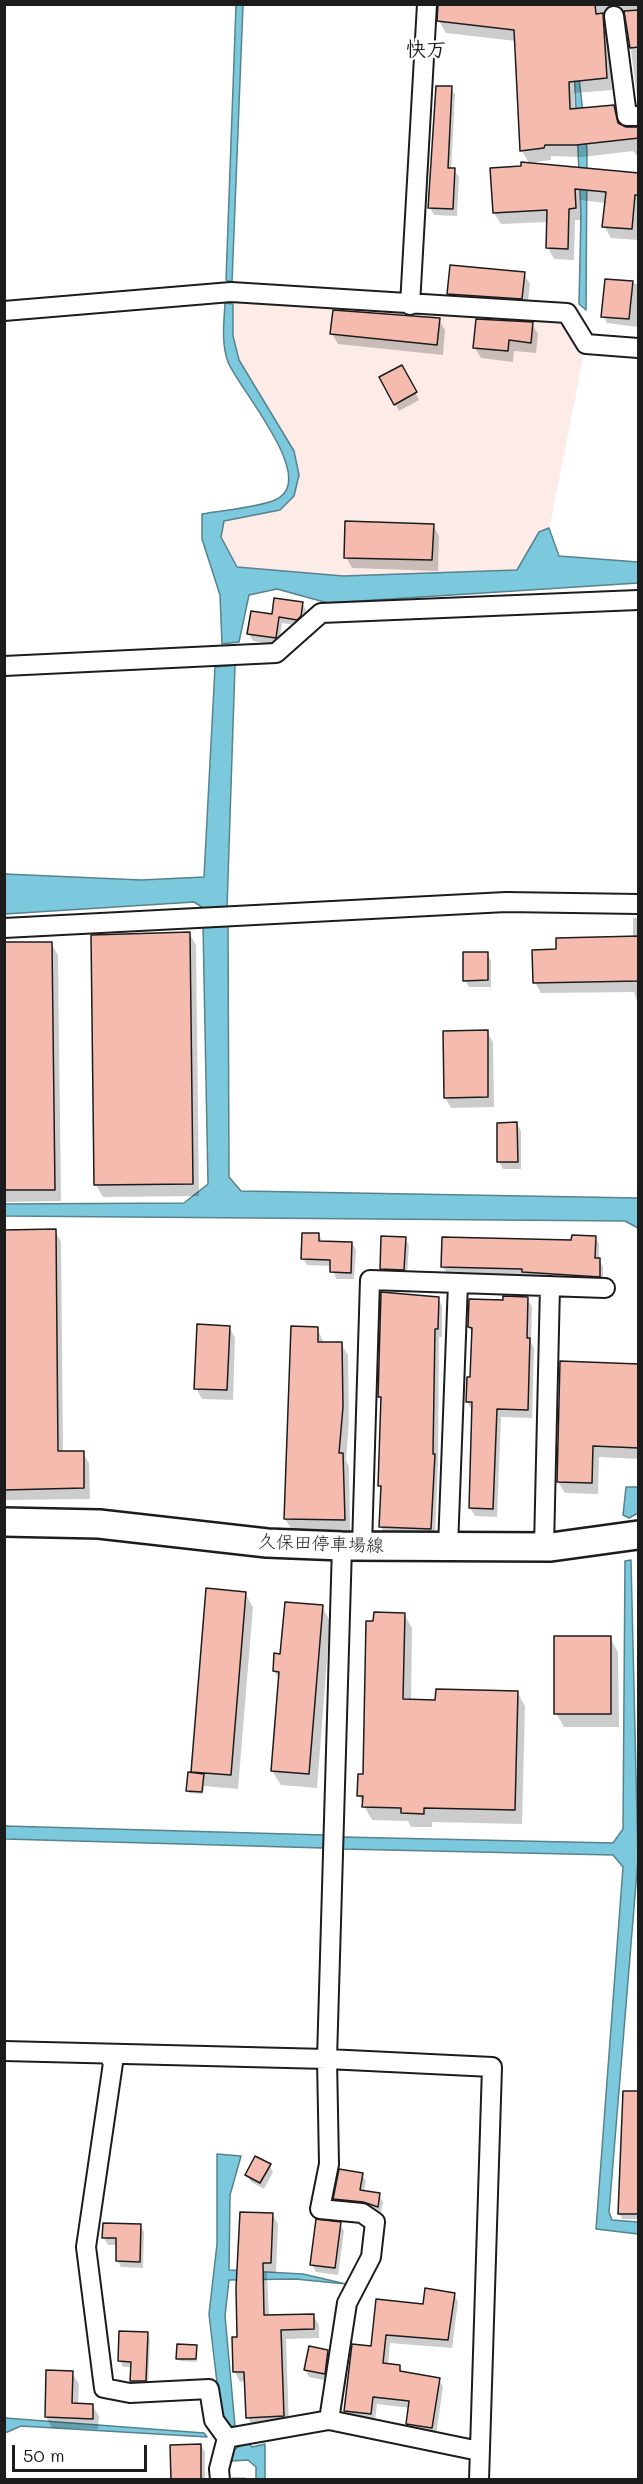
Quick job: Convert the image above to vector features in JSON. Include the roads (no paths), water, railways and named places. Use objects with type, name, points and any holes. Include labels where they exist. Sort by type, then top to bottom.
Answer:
[{"type":"main road","name":"久保田停車場線","points":[[4,1522],[99,1524],[267,1543],[352,1546],[544,1547],[639,1535]]},
{"type":"street","points":[[410,305],[427,4]]},
{"type":"street","points":[[614,16],[627,116],[639,116]]},
{"type":"street","points":[[4,311],[231,292],[410,305],[567,313],[586,344],[639,348]]},
{"type":"street","points":[[4,666],[276,653],[321,613],[639,600]]},
{"type":"street","points":[[4,927],[506,902],[639,904]]},
{"type":"street","points":[[329,2420],[347,2303],[371,2257],[375,2222],[362,2212],[320,2209],[329,2164],[327,2059],[333,1842],[370,1280],[605,1288]]},
{"type":"street","points":[[448,1547],[458,1283]]},
{"type":"street","points":[[544,1547],[550,1286]]},
{"type":"street","points":[[4,2051],[327,2059],[492,2067],[479,2480]]},
{"type":"street","points":[[108,2054],[113,2063],[86,2247],[104,2388],[130,2393],[209,2389],[214,2420],[227,2438]]},
{"type":"street","points":[[227,2438],[329,2420],[479,2451]]},
{"type":"street","points":[[220,2480],[219,2469],[227,2438]]},
{"type":"water","points":[[236,5],[243,5],[232,282],[226,280]]},
{"type":"water","points":[[571,5],[587,150],[586,310],[579,304],[581,213]]},
{"type":"water","points":[[225,303],[233,304],[233,336],[239,360],[294,451],[299,475],[294,496],[280,510],[224,521],[221,537],[237,567],[343,576],[517,570],[539,532],[549,528],[559,556],[638,562],[638,583],[328,603],[277,589],[249,595],[239,642],[222,644],[220,595],[202,539],[202,514],[249,507],[275,500],[287,490],[288,474],[283,455],[272,434],[228,362],[224,340]]},
{"type":"water","points":[[235,665],[227,908],[205,909],[194,902],[5,914],[5,874],[141,880],[204,877],[215,667]]},
{"type":"water","points":[[228,922],[229,1177],[241,1191],[638,1198],[638,1228],[625,1221],[5,1216],[4,1204],[184,1203],[208,1184],[203,925]]},
{"type":"water","points":[[626,1487],[638,1487],[638,1513],[629,1518],[623,1515]]},
{"type":"water","points":[[631,1560],[638,1859],[609,2212],[612,2220],[638,2222],[638,2234],[596,2229],[623,1867],[613,1855],[342,1849],[342,1837],[613,1843],[623,1829],[625,1561]]},
{"type":"water","points":[[5,1826],[324,1835],[323,1848],[5,1839]]},
{"type":"water","points":[[217,2154],[241,2156],[230,2195],[229,2270],[303,2274],[346,2284],[295,2279],[229,2280],[225,2316],[235,2426],[229,2427],[221,2417],[209,2314],[217,2244]]},
{"type":"water","points":[[5,2418],[204,2433],[207,2437],[21,2426],[5,2433]]},
{"type":"water","points":[[247,2442],[252,2447],[265,2444],[265,2479],[256,2479],[256,2467],[248,2460],[232,2461],[233,2450]]},
{"type":"district","name":"快万","points":[[426,50]]}]
